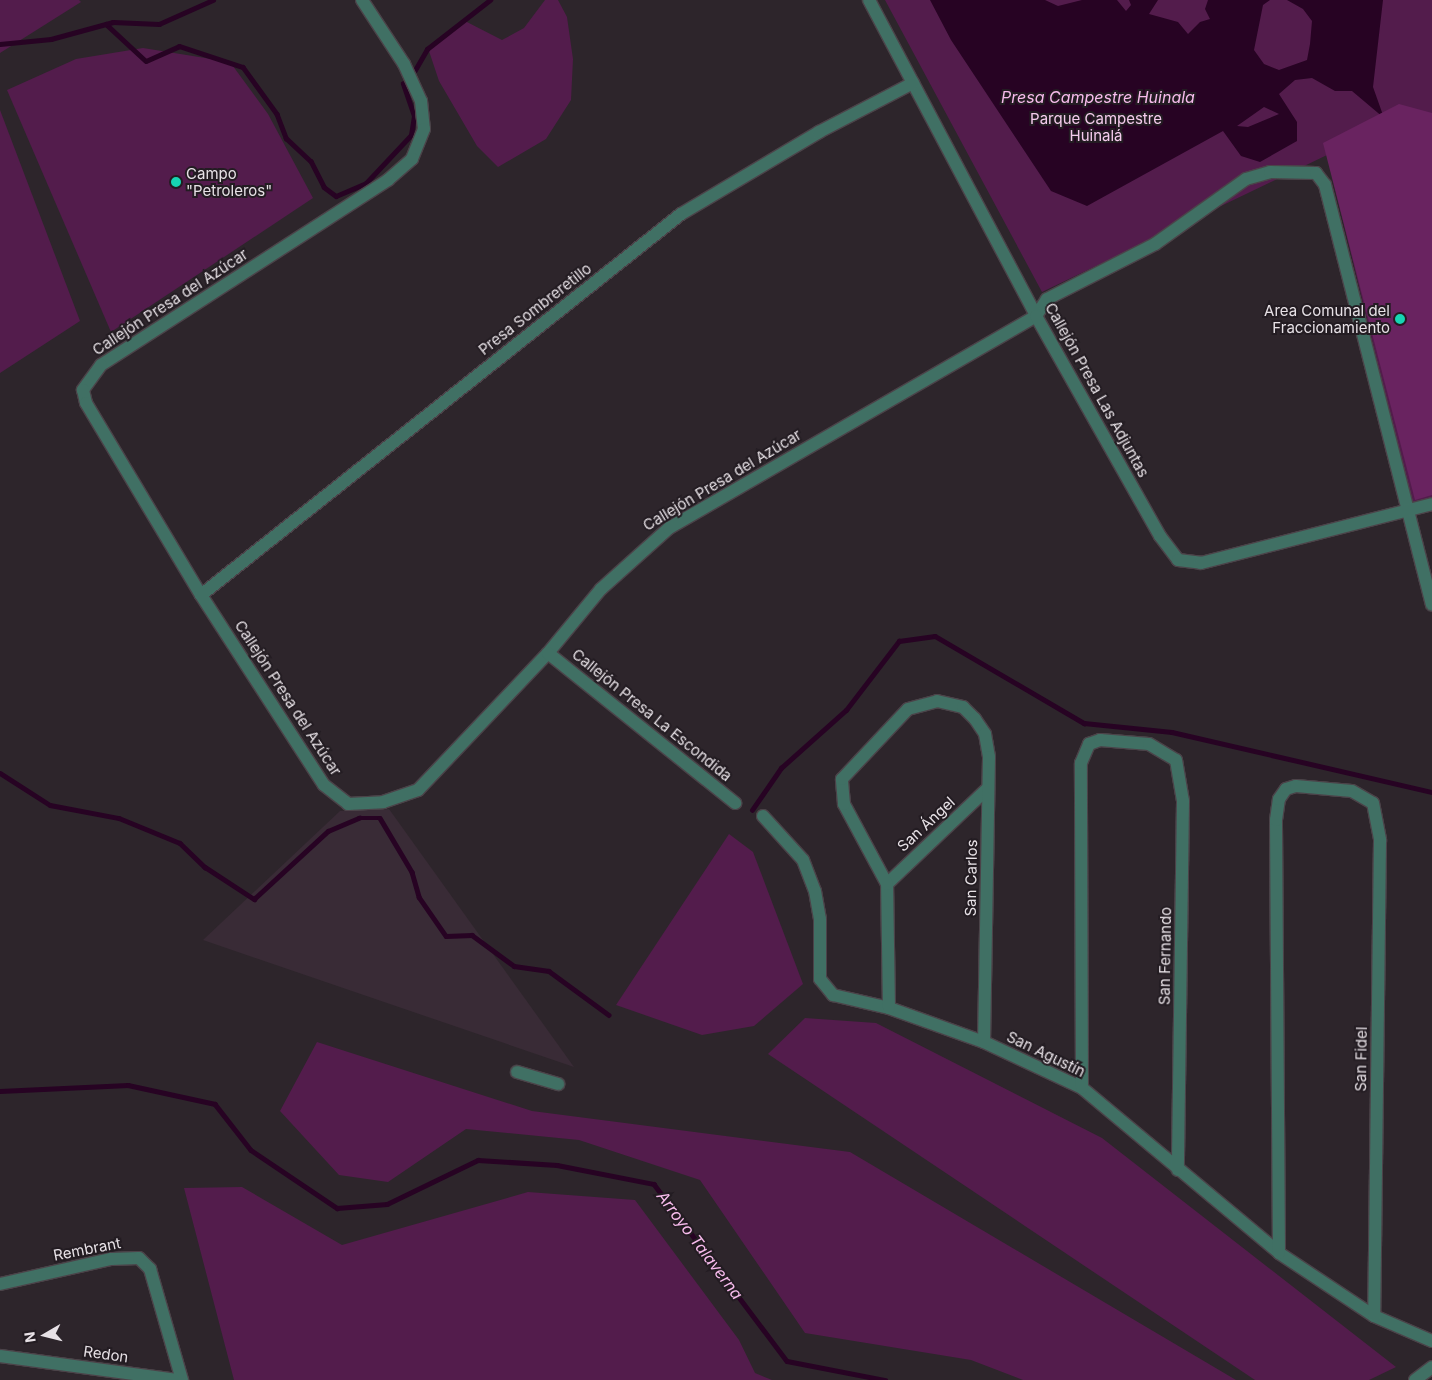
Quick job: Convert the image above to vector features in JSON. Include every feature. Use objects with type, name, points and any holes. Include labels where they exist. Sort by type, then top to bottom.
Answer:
[{"type":"street","name":"Callejón Presa del Azúcar","points":[[362,0],[404,64],[421,101],[424,128],[412,159],[388,180],[101,365],[87,378],[83,390],[86,403],[201,595],[324,785],[348,804],[383,802],[418,790],[548,653],[601,589],[669,528],[1036,316]]},
{"type":"street","name":"Callejón Presa Las Adjuntas","points":[[869,0],[1036,316],[1160,536],[1178,560],[1200,563],[1432,504]]},
{"type":"street","name":"Presa Sombreretillo","points":[[201,595],[680,214],[819,132],[912,83]]},
{"type":"street","points":[[1036,316],[1047,299],[1155,244],[1197,210],[1246,179],[1270,172],[1316,173],[1326,184],[1432,605]]},
{"type":"street","name":"Callejón Presa La Escondida","points":[[548,653],[735,803]]},
{"type":"street","name":"San Carlos","points":[[887,884],[844,804],[842,779],[848,769],[920,703],[937,701],[962,707],[976,719],[985,734],[988,788],[984,1042]]},
{"type":"street","name":"San Fernando","points":[[1082,1088],[1081,770],[1089,744],[1100,740],[1164,749],[1176,760],[1183,800],[1178,1170]]},
{"type":"street","name":"San Fidel","points":[[1279,1254],[1276,820],[1279,799],[1286,790],[1296,786],[1352,791],[1374,804],[1380,840],[1374,1316]]},
{"type":"street","name":"San Ángel","points":[[887,884],[988,788]]},
{"type":"street","name":"San Agustín","points":[[763,816],[802,860],[815,891],[824,987],[833,995],[889,1008],[984,1042],[1082,1088],[1279,1254],[1374,1316],[1432,1341]]},
{"type":"street","points":[[887,884],[889,1008]]},
{"type":"street","points":[[517,1072],[558,1084]]},
{"type":"street","name":"Rembrant","points":[[0,1284],[111,1259],[139,1258],[150,1269],[182,1380]]},
{"type":"street","name":"Redon","points":[[0,1356],[178,1380]]},
{"type":"street","points":[[1415,1380],[1432,1367]]},
{"type":"shaded area","points":[[389,809],[574,1067],[203,940],[340,811]]},
{"type":"green space","points":[[0,0],[79,0],[81,2],[0,53]]},
{"type":"green space","points":[[545,0],[558,0],[567,17],[573,59],[571,100],[546,139],[498,167],[477,146],[439,81],[428,48],[463,20],[502,40],[524,28]]},
{"type":"green space","name":"Parque Campestre Huinalá","points":[[885,0],[1432,0],[1432,502],[1413,508],[1327,155],[1042,292]]},
{"type":"green space","name":"Campo \"Petroleros\"","points":[[143,48],[230,62],[268,114],[313,198],[111,332],[7,90],[76,59]]},
{"type":"green space","points":[[0,110],[80,321],[0,373]]},
{"type":"green space","points":[[729,834],[753,852],[803,984],[754,1026],[702,1035],[616,1005]]},
{"type":"green space","points":[[805,1018],[876,1023],[1102,1138],[1396,1367],[1369,1380],[1255,1380],[768,1054]]},
{"type":"green space","points":[[317,1042],[532,1111],[850,1152],[1236,1380],[1023,1380],[971,1360],[805,1333],[700,1180],[579,1140],[466,1129],[388,1182],[339,1175],[280,1111]]},
{"type":"green space","points":[[242,1187],[342,1245],[528,1192],[635,1200],[739,1340],[755,1373],[772,1380],[234,1380],[184,1188]]},
{"type":"water","name":"Presa Campestre Huinala","points":[[930,0],[1045,0],[1058,6],[1082,0],[1117,0],[1126,11],[1131,5],[1129,0],[1158,0],[1149,14],[1178,22],[1188,34],[1200,22],[1210,19],[1205,9],[1208,0],[1270,0],[1263,5],[1254,50],[1264,64],[1279,70],[1307,60],[1310,44],[1312,21],[1303,9],[1287,0],[1383,0],[1373,87],[1384,118],[1352,91],[1335,91],[1312,78],[1295,80],[1279,94],[1297,122],[1297,141],[1260,162],[1241,156],[1223,131],[1087,206],[1051,191],[951,40]],"holes":[[[1264,107],[1279,114],[1248,127],[1237,126]]]},
{"type":"building","name":"Area Comunal del Fraccionamiento","points":[[1399,104],[1432,113],[1432,495],[1415,500],[1323,143]]},
{"type":"waterway","points":[[0,44],[51,39],[113,22],[159,24],[213,0]]},
{"type":"waterway","points":[[415,70],[427,49],[490,0]]},
{"type":"waterway","points":[[106,24],[146,61],[179,46],[243,67],[277,114],[286,138],[311,161],[324,187],[336,196],[366,183],[411,135],[414,116],[403,84]]},
{"type":"waterway","points":[[752,810],[781,768],[846,710],[899,641],[935,636],[1084,723],[1172,732],[1432,792]]},
{"type":"waterway","points":[[0,773],[50,805],[119,818],[180,843],[205,867],[254,899],[328,831],[359,818],[380,818],[412,872],[419,897],[446,936],[472,935],[514,966],[549,971],[609,1015]]},
{"type":"waterway","name":"Arroyo Talaverna","points":[[0,1091],[128,1085],[215,1104],[251,1150],[337,1208],[387,1204],[478,1160],[557,1165],[654,1184],[787,1361],[885,1380]]},
{"type":"place","name":"Campo \"Petroleros\"","points":[[176,182]]},
{"type":"place","name":"Area Comunal del Fraccionamiento","points":[[1400,319]]}]
